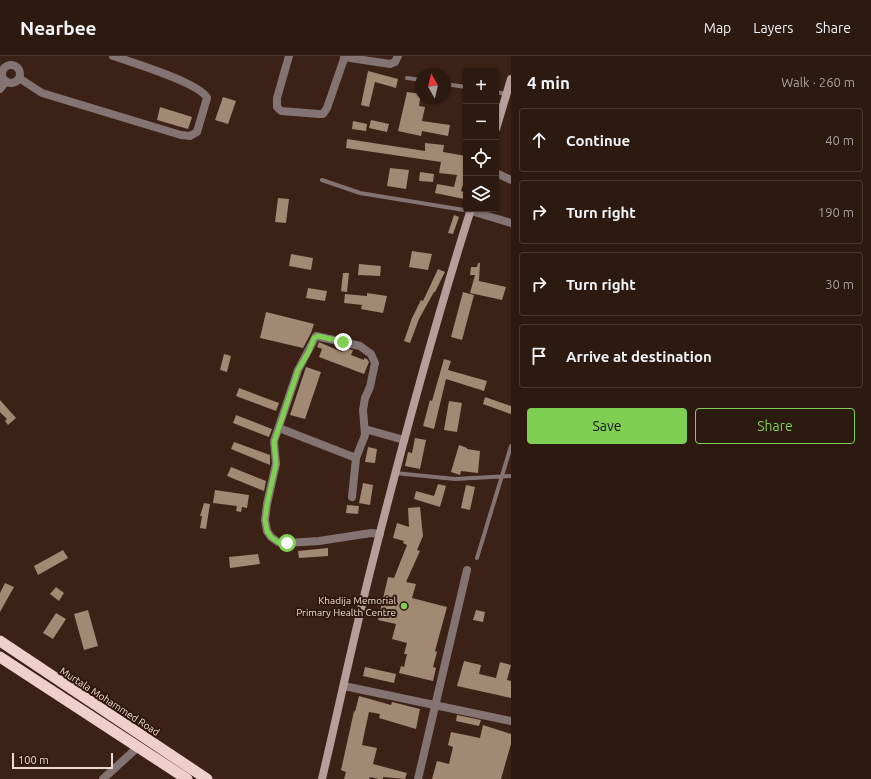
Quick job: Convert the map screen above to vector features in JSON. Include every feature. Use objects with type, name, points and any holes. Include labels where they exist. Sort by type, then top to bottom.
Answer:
[{"type":"highway","name":"Murtala Mohammed Road","points":[[0,641],[207,779]]},
{"type":"highway","points":[[0,657],[187,779]]},
{"type":"main road","points":[[499,119],[511,79]]},
{"type":"main road","points":[[322,779],[395,472],[423,368],[470,212]]},
{"type":"street","points":[[12,65],[13,56]]},
{"type":"street","points":[[19,78],[42,93],[181,135],[190,136],[197,132],[207,98],[203,92],[180,80],[113,56]]},
{"type":"street","points":[[289,56],[277,98],[277,107],[281,111],[319,114],[323,114],[327,108],[344,57],[390,64],[395,62],[398,56]]},
{"type":"street","points":[[12,65],[19,70],[19,78]]},
{"type":"street","points":[[12,65],[5,67],[2,72],[3,77],[6,81],[12,83],[19,78]]},
{"type":"street","points":[[0,89],[6,81]]},
{"type":"street","points":[[499,174],[511,180]]},
{"type":"street","points":[[478,212],[511,222]]},
{"type":"street","points":[[352,497],[356,458],[365,435],[363,410],[375,369],[374,358],[368,350],[360,346],[318,336],[314,338],[309,351],[298,370],[274,442],[276,464],[267,504],[265,520],[267,531],[271,537],[278,542],[287,543],[319,542],[371,533],[380,534]]},
{"type":"street","points":[[279,428],[356,458]]},
{"type":"street","points":[[365,429],[404,440]]},
{"type":"street","points":[[418,779],[467,570]]},
{"type":"street","points":[[344,686],[435,706],[511,720]]},
{"type":"street","points":[[103,779],[138,747]]},
{"type":"lane","points":[[407,78],[415,79]]},
{"type":"lane","points":[[451,85],[463,87]]},
{"type":"lane","points":[[499,93],[507,94]]},
{"type":"lane","points":[[322,180],[360,193],[463,209]]},
{"type":"lane","points":[[477,558],[511,446]]},
{"type":"lane","points":[[395,472],[455,479],[511,476]]},
{"type":"building","points":[[368,71],[398,79],[396,88],[375,82],[369,107],[361,105]]},
{"type":"building","points":[[407,92],[415,93],[415,104],[419,104],[419,106],[425,107],[422,121],[450,125],[448,136],[422,131],[421,136],[398,131]]},
{"type":"building","points":[[223,97],[236,101],[228,124],[215,120]]},
{"type":"building","points":[[160,107],[192,117],[188,129],[157,120]]},
{"type":"building","points":[[371,120],[389,124],[387,132],[369,128]]},
{"type":"building","points":[[353,121],[367,124],[366,131],[352,129]]},
{"type":"building","points":[[347,139],[425,151],[425,143],[444,145],[443,152],[463,155],[463,184],[461,191],[463,192],[463,199],[435,193],[437,184],[454,187],[457,175],[439,173],[441,162],[346,148]]},
{"type":"building","points":[[390,168],[409,170],[406,189],[387,186]]},
{"type":"building","points":[[420,172],[434,174],[433,182],[419,181]]},
{"type":"building","points":[[278,198],[289,199],[286,223],[275,222]]},
{"type":"building","points":[[454,215],[459,217],[453,234],[448,233]]},
{"type":"building","points":[[412,251],[432,254],[428,270],[409,267]]},
{"type":"building","points":[[291,254],[313,258],[311,270],[289,266]]},
{"type":"building","points":[[478,263],[480,263],[479,281],[506,287],[502,300],[470,293],[475,275],[470,275],[471,267],[477,267]]},
{"type":"building","points":[[359,264],[381,266],[380,276],[358,275]]},
{"type":"building","points":[[438,269],[445,272],[419,319],[410,343],[404,341],[412,318],[421,300],[423,301]]},
{"type":"building","points":[[343,273],[349,273],[347,292],[341,291]]},
{"type":"building","points":[[308,288],[327,291],[325,301],[306,298]]},
{"type":"building","points":[[463,292],[474,295],[462,340],[451,337]]},
{"type":"building","points":[[367,293],[387,296],[383,313],[361,309],[362,305],[344,303],[345,294],[367,296]]},
{"type":"building","points":[[266,312],[314,324],[303,348],[260,338]]},
{"type":"building","points":[[319,342],[342,352],[344,348],[353,350],[351,355],[364,360],[364,358],[367,359],[369,362],[364,374],[319,357],[322,349],[317,347]]},
{"type":"building","points":[[224,354],[231,356],[227,372],[220,370]]},
{"type":"building","points":[[444,359],[451,361],[448,370],[487,381],[484,391],[446,379],[434,429],[423,426]]},
{"type":"building","points":[[306,367],[321,372],[305,419],[290,415]]},
{"type":"building","points":[[239,388],[279,403],[276,411],[236,396]]},
{"type":"building","points":[[485,397],[511,406],[511,414],[483,404]]},
{"type":"building","points":[[0,400],[16,418],[8,425],[5,421],[7,419],[0,412]]},
{"type":"building","points":[[449,401],[462,403],[457,432],[444,430]]},
{"type":"building","points":[[236,415],[272,429],[269,437],[233,423]]},
{"type":"building","points":[[415,438],[426,440],[420,469],[405,466],[408,452],[412,453]]},
{"type":"building","points":[[234,442],[270,455],[270,465],[231,449]]},
{"type":"building","points":[[459,445],[467,449],[480,451],[478,473],[461,471],[460,475],[451,472]]},
{"type":"building","points":[[368,447],[377,449],[375,463],[365,462]]},
{"type":"building","points":[[231,467],[266,481],[264,491],[227,476]]},
{"type":"building","points":[[363,483],[373,485],[370,505],[359,503]]},
{"type":"building","points":[[438,484],[446,486],[440,507],[414,499],[416,491],[434,496]]},
{"type":"building","points":[[466,485],[475,487],[470,510],[461,508]]},
{"type":"building","points":[[215,490],[249,495],[247,508],[242,507],[241,512],[236,511],[237,506],[213,503]]},
{"type":"building","points":[[204,503],[210,504],[206,529],[200,528],[202,516],[200,516]]},
{"type":"building","points":[[347,505],[359,506],[358,514],[346,513]]},
{"type":"building","points":[[420,507],[423,536],[417,550],[420,551],[406,582],[416,584],[412,598],[447,607],[435,651],[437,652],[433,667],[436,668],[433,681],[399,673],[401,666],[404,667],[407,654],[404,654],[407,643],[392,639],[396,624],[378,620],[388,577],[394,578],[407,545],[403,543],[404,541],[393,538],[397,523],[409,527],[408,508]]},
{"type":"building","points":[[328,548],[328,556],[299,558],[298,551]]},
{"type":"building","points":[[63,550],[68,558],[38,575],[34,566]]},
{"type":"building","points":[[258,554],[260,564],[230,568],[229,557]]},
{"type":"building","points":[[5,583],[14,587],[0,612],[0,593]]},
{"type":"building","points":[[56,587],[64,593],[59,601],[50,594]]},
{"type":"building","points":[[88,610],[98,646],[84,650],[74,614]]},
{"type":"building","points":[[476,610],[485,612],[483,622],[473,620]]},
{"type":"building","points":[[56,613],[66,619],[53,639],[43,633]]},
{"type":"building","points":[[464,661],[481,665],[479,674],[496,678],[500,662],[511,665],[507,680],[511,681],[511,698],[457,686]]},
{"type":"building","points":[[365,667],[396,674],[394,683],[363,676]]},
{"type":"building","points":[[359,696],[391,705],[392,702],[420,709],[416,729],[379,718],[380,714],[369,712],[365,730],[362,745],[377,748],[373,764],[407,773],[405,779],[383,777],[383,779],[379,779],[370,777],[369,779],[344,779],[346,772],[341,770],[354,711],[355,712]]},
{"type":"building","points":[[457,715],[481,720],[479,726],[456,721]]},
{"type":"building","points":[[483,725],[511,734],[511,744],[501,779],[432,779],[437,761],[449,764],[453,747],[448,745],[451,732],[480,738]]},
{"type":"place","name":"Khadija Memorial Primary Health Centre","points":[[404,606]]},
{"type":"route","points":[[287,543],[278,542],[271,537],[267,531],[265,520],[271,482],[277,457],[274,442],[298,370],[309,351],[314,338],[318,336],[329,340],[343,342]]}]
